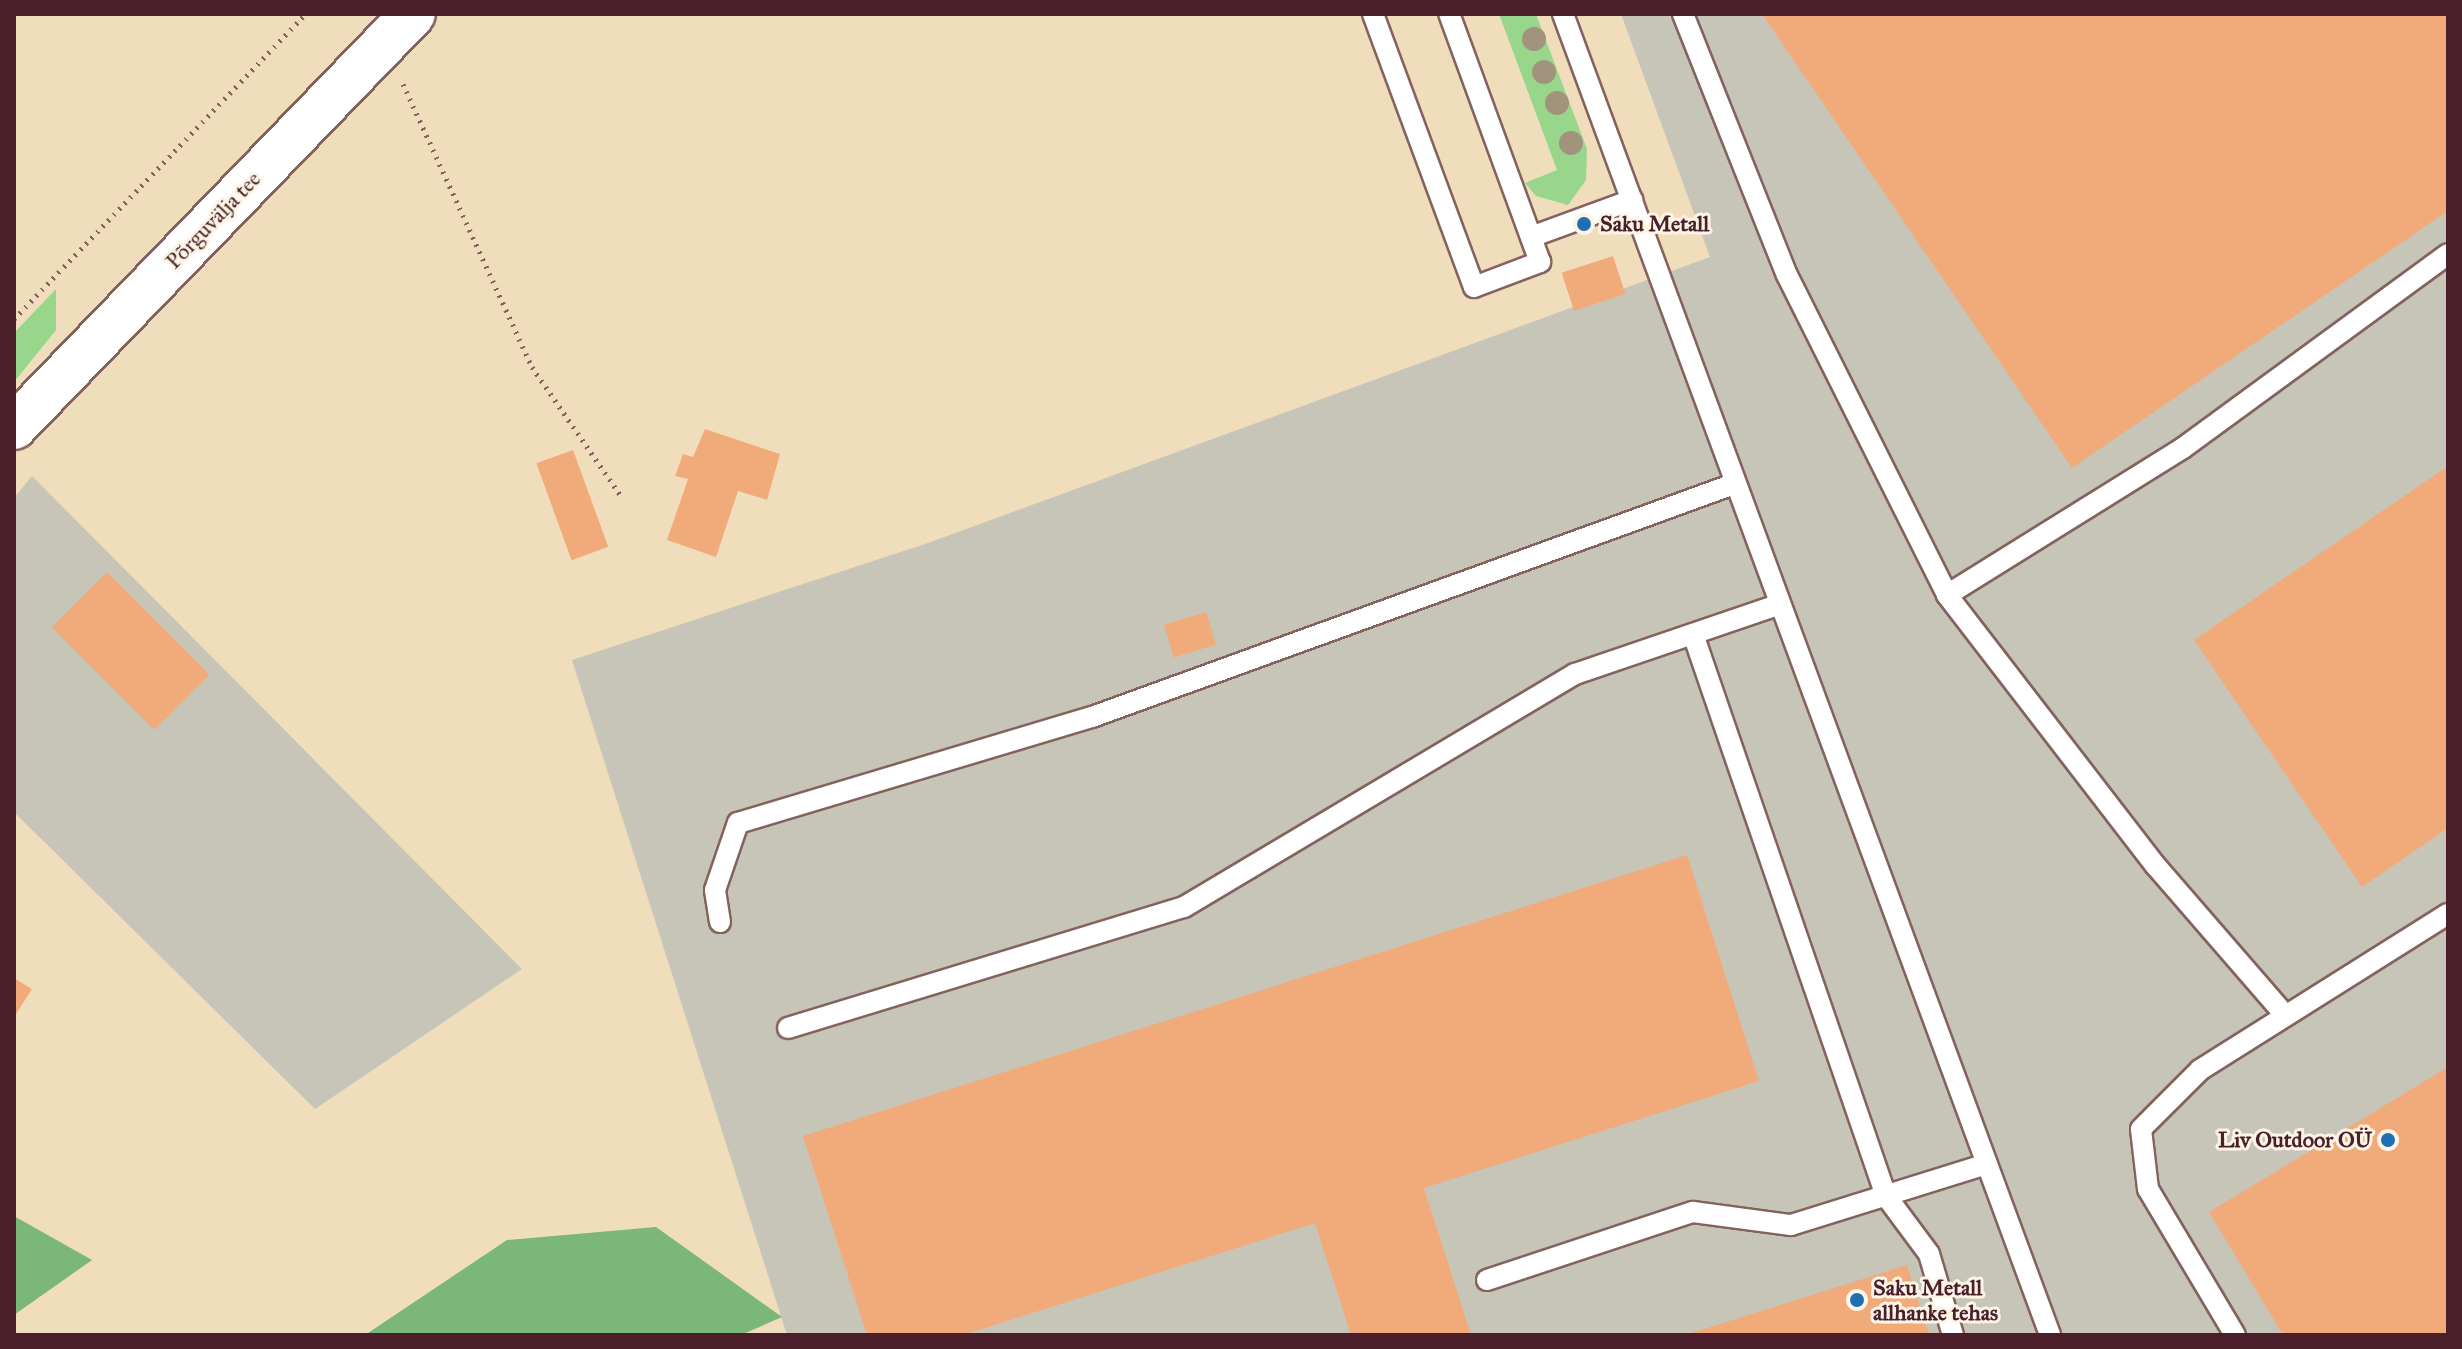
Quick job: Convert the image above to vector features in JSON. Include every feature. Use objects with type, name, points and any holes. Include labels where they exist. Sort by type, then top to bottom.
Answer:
[{"type":"street","name":"Põrguvälja tee","points":[[14,427],[399,28]]},
{"type":"lane","points":[[1373,14],[1474,287],[1540,262],[1449,14]]},
{"type":"lane","points":[[1563,14],[1778,605],[2050,1335]]},
{"type":"lane","points":[[1683,14],[1787,275],[1947,595],[2156,866],[2284,1014]]},
{"type":"lane","points":[[1531,237],[1632,200]]},
{"type":"lane","points":[[1947,595],[2183,448],[2448,254]]},
{"type":"lane","points":[[720,922],[717,879],[738,823],[1092,717],[1734,484]]},
{"type":"lane","points":[[788,1028],[1184,907],[1575,674],[1778,605]]},
{"type":"lane","points":[[1693,634],[1886,1196],[1929,1254],[1953,1335]]},
{"type":"lane","points":[[2235,1335],[2148,1189],[2141,1129],[2200,1070],[2284,1014],[2448,914]]},
{"type":"lane","points":[[1487,1280],[1693,1212],[1791,1225],[1987,1164]]},
{"type":"path","points":[[14,319],[305,14]]},
{"type":"path","points":[[399,28],[532,367],[621,496]]},
{"type":"shaded area","points":[[1621,14],[2448,14],[2448,1335],[787,1335],[572,660],[928,543],[1710,257]]},
{"type":"shaded area","points":[[32,476],[522,969],[315,1109],[14,812],[14,498]]},
{"type":"green space","points":[[1499,14],[1536,14],[1587,149],[1586,180],[1568,205],[1536,196],[1525,183],[1557,170]]},
{"type":"green space","points":[[56,289],[56,330],[14,382],[14,333]]},
{"type":"green space","points":[[14,1216],[92,1260],[14,1315]]},
{"type":"green space","points":[[656,1227],[782,1317],[741,1335],[365,1335],[507,1240]]},
{"type":"building","points":[[1762,14],[2448,14],[2448,211],[2072,468]]},
{"type":"building","points":[[1613,256],[1625,294],[1574,311],[1562,273]]},
{"type":"building","points":[[705,429],[780,454],[767,500],[738,491],[716,557],[667,540],[688,479],[675,476],[683,454],[693,457]]},
{"type":"building","points":[[573,450],[608,547],[572,560],[536,463]]},
{"type":"building","points":[[2448,466],[2448,828],[2362,887],[2194,640]]},
{"type":"building","points":[[107,572],[210,675],[154,730],[52,627]]},
{"type":"building","points":[[1206,612],[1216,645],[1174,657],[1164,625]]},
{"type":"building","points":[[1687,855],[1759,1081],[1424,1188],[1471,1335],[1351,1335],[1315,1223],[963,1335],[867,1335],[803,1136]]},
{"type":"building","points":[[14,978],[32,989],[14,1017]]},
{"type":"building","name":"Liv Outdoor OÜ","points":[[2448,1067],[2448,1335],[2283,1335],[2209,1212]]},
{"type":"building","name":"Saku Metall allhanke tehas","points":[[1907,1265],[1929,1335],[1688,1335],[1688,1334]]},
{"type":"place","name":"Saku Metall","points":[[1584,224]]},
{"type":"place","name":"Liv Outdoor OÜ","points":[[2388,1140]]},
{"type":"place","name":"Saku Metall allhanke tehas","points":[[1857,1300]]}]
